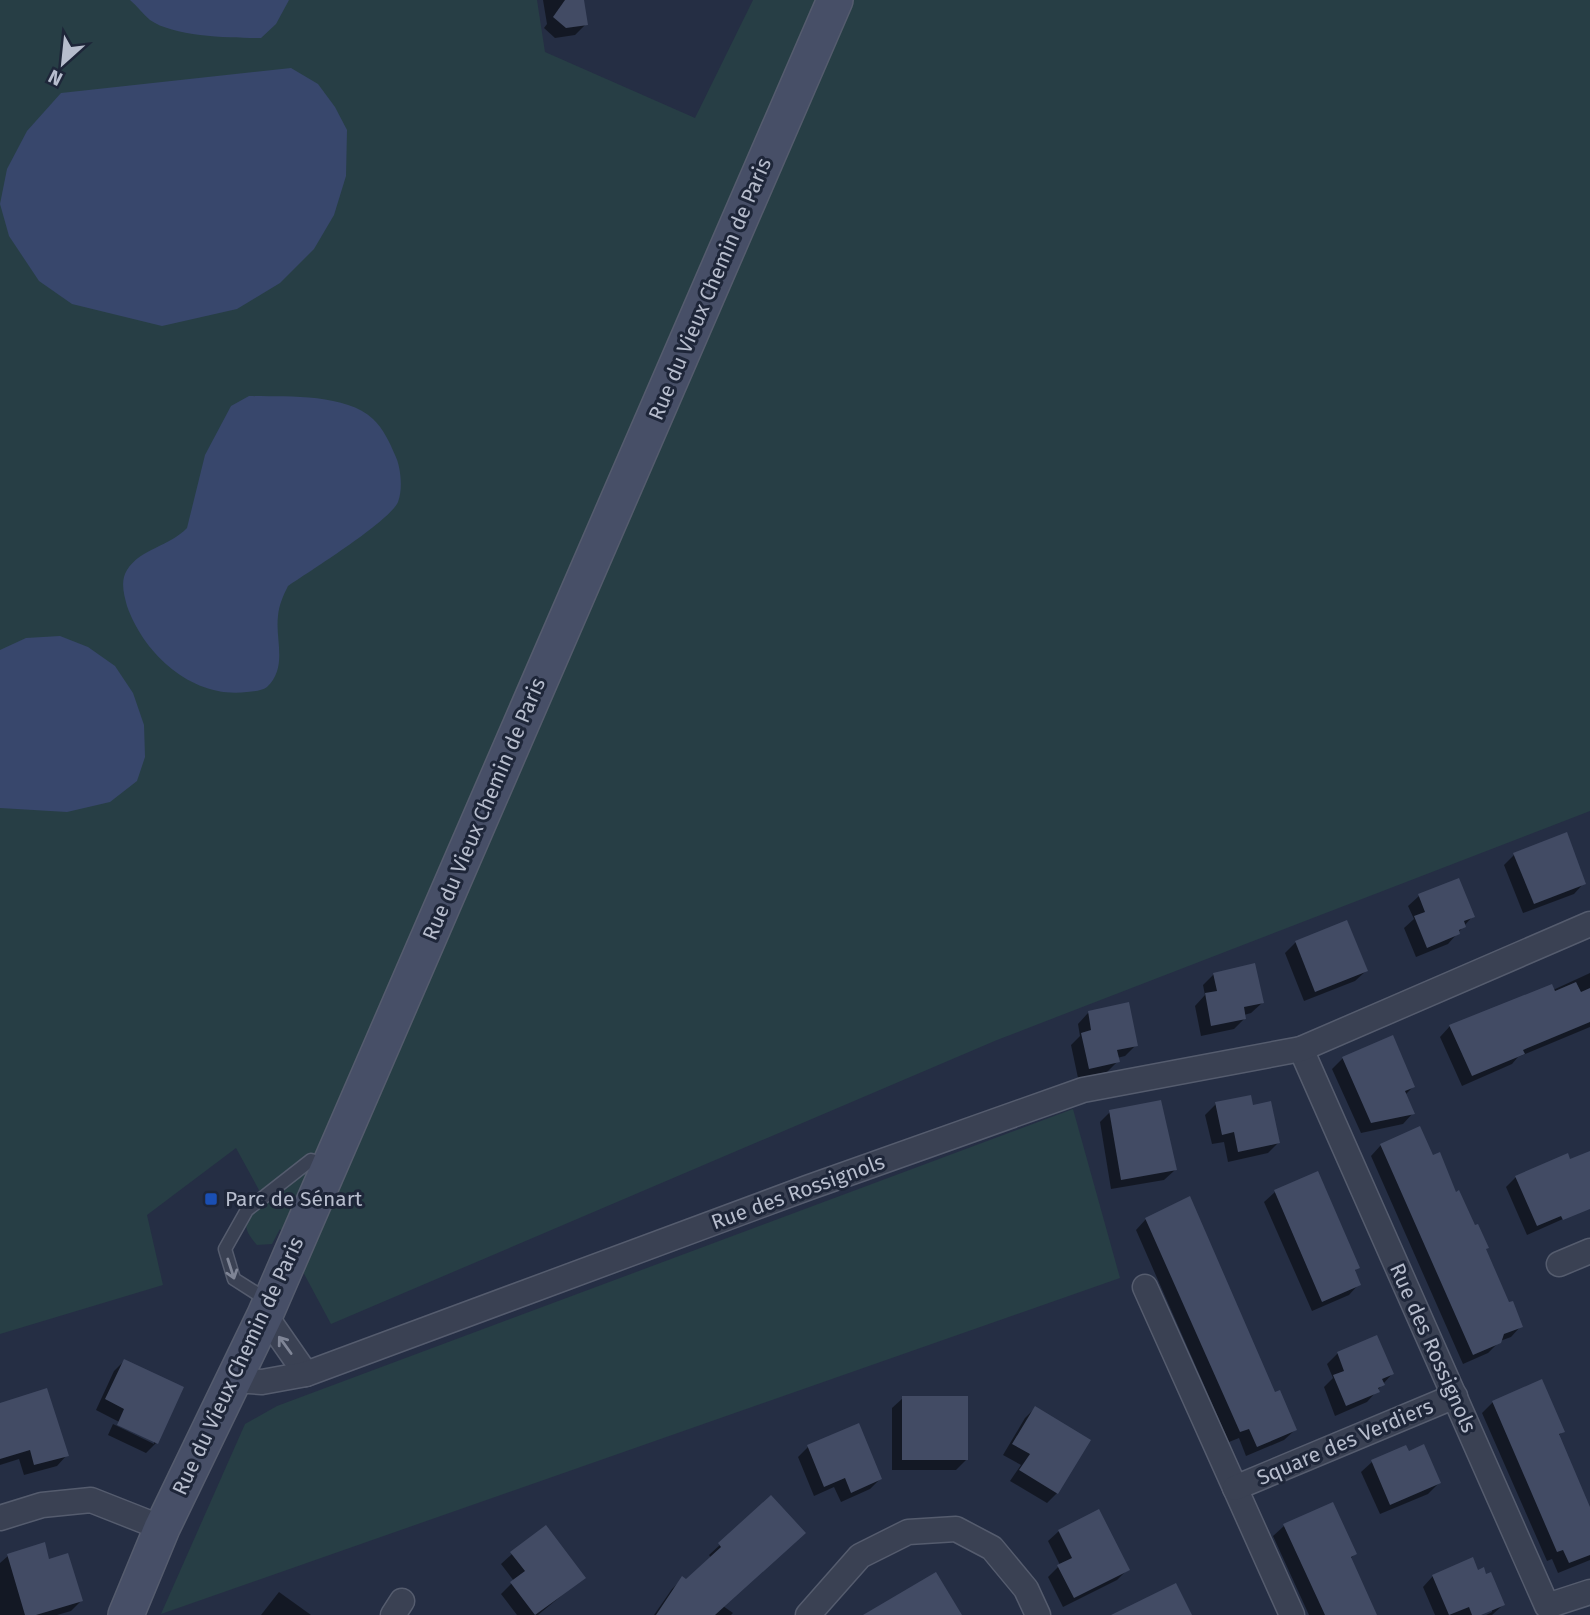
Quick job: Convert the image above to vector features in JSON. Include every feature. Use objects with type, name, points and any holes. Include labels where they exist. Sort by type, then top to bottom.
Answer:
[{"type":"street","name":"Rue du Vieux Chemin de Paris","points":[[126,1615],[163,1528],[268,1309],[835,0]]},
{"type":"street","name":"Rue des Rossignols","points":[[234,1380],[262,1382],[306,1374],[794,1192],[1083,1090],[1301,1049],[1590,924]]},
{"type":"street","name":"Rue des Rossignols","points":[[1301,1049],[1547,1606],[1590,1592]]},
{"type":"street","points":[[1559,1264],[1590,1251]]},
{"type":"street","name":"Square des Verdiers","points":[[1145,1287],[1292,1615]]},
{"type":"street","points":[[268,1309],[306,1374]]},
{"type":"street","name":"Square des Verdiers","points":[[1235,1488],[1455,1396]]},
{"type":"street","points":[[0,1518],[41,1505],[92,1500],[163,1528]]},
{"type":"street","points":[[808,1615],[860,1556],[908,1532],[956,1529],[992,1548],[1026,1588],[1038,1615]]},
{"type":"lane","points":[[268,1309],[234,1279],[225,1249],[247,1210],[311,1160],[331,1164]]},
{"type":"shaded area","points":[[0,0],[537,0],[545,52],[695,118],[753,0],[1590,0],[1590,811],[997,1040],[331,1324],[280,1229],[272,1244],[257,1245],[251,1238],[246,1226],[247,1221],[265,1201],[236,1148],[147,1215],[163,1285],[0,1334]]},
{"type":"shaded area","points":[[1073,1109],[1120,1278],[161,1614],[245,1424],[277,1406]]},
{"type":"water","points":[[130,0],[289,0],[276,24],[261,38],[235,38],[188,33],[160,26]]},
{"type":"water","points":[[291,68],[318,84],[335,107],[347,130],[346,176],[334,215],[314,249],[280,283],[237,309],[162,326],[72,304],[39,281],[9,236],[0,204],[7,169],[27,131],[61,93]]},
{"type":"water","points":[[249,396],[314,398],[361,411],[373,419],[383,431],[397,460],[401,478],[398,502],[381,521],[288,586],[279,612],[279,662],[267,687],[247,692],[227,692],[189,681],[158,656],[135,624],[127,606],[123,583],[127,570],[139,557],[187,528],[205,455],[231,406]]},
{"type":"water","points":[[60,636],[88,647],[115,666],[133,693],[144,725],[145,757],[137,781],[110,802],[67,812],[0,808],[0,650],[26,638]]},
{"type":"building","points":[[565,0],[584,0],[588,25],[566,28],[553,17]]},
{"type":"building","points":[[1567,832],[1586,884],[1534,904],[1513,853]]},
{"type":"building","points":[[1459,878],[1475,917],[1464,921],[1466,927],[1459,930],[1460,934],[1427,948],[1414,916],[1425,912],[1418,894]]},
{"type":"building","points":[[1347,920],[1368,971],[1315,992],[1295,941]]},
{"type":"building","points":[[1255,963],[1264,1003],[1244,1007],[1246,1019],[1211,1026],[1205,993],[1217,991],[1213,973]]},
{"type":"building","points":[[1576,982],[1581,992],[1590,988],[1590,1022],[1523,1050],[1525,1054],[1472,1076],[1449,1025],[1552,984],[1555,991]]},
{"type":"building","points":[[1129,1002],[1138,1046],[1117,1050],[1120,1062],[1089,1069],[1081,1033],[1091,1030],[1088,1011]]},
{"type":"building","points":[[1393,1035],[1415,1087],[1405,1091],[1415,1114],[1371,1123],[1342,1057]]},
{"type":"building","points":[[1251,1095],[1253,1105],[1271,1101],[1280,1143],[1238,1152],[1234,1132],[1222,1135],[1215,1102]]},
{"type":"building","points":[[1161,1100],[1177,1170],[1121,1180],[1109,1110]]},
{"type":"building","points":[[1420,1126],[1433,1155],[1440,1152],[1456,1192],[1459,1190],[1475,1225],[1478,1224],[1509,1302],[1513,1301],[1523,1327],[1504,1334],[1501,1343],[1473,1355],[1380,1144]]},
{"type":"building","points":[[1590,1151],[1590,1209],[1563,1220],[1561,1216],[1537,1226],[1515,1176],[1568,1153],[1570,1159]]},
{"type":"building","points":[[1318,1171],[1360,1268],[1355,1270],[1361,1285],[1322,1302],[1274,1190]]},
{"type":"building","points":[[1190,1196],[1275,1392],[1280,1390],[1297,1430],[1257,1447],[1249,1429],[1240,1432],[1145,1218]]},
{"type":"building","points":[[1377,1335],[1394,1374],[1382,1379],[1385,1385],[1378,1388],[1380,1392],[1346,1406],[1333,1375],[1344,1371],[1337,1352]]},
{"type":"building","points":[[124,1359],[184,1387],[158,1444],[117,1425],[124,1409],[105,1399]]},
{"type":"building","points":[[1542,1379],[1565,1432],[1559,1434],[1590,1507],[1590,1555],[1569,1563],[1563,1550],[1557,1552],[1492,1401]]},
{"type":"building","points":[[47,1388],[69,1456],[34,1465],[30,1450],[0,1459],[0,1403]]},
{"type":"building","points":[[902,1396],[968,1396],[968,1460],[902,1460]]},
{"type":"building","points":[[1035,1406],[1091,1440],[1058,1494],[1019,1470],[1030,1454],[1012,1444]]},
{"type":"building","points":[[859,1423],[882,1479],[851,1493],[845,1478],[824,1487],[807,1445]]},
{"type":"building","points":[[1424,1444],[1441,1483],[1390,1505],[1371,1460],[1406,1445],[1409,1451]]},
{"type":"building","points":[[771,1495],[806,1533],[715,1615],[656,1615],[682,1576],[686,1579],[721,1547],[718,1543]]},
{"type":"building","points":[[1333,1502],[1357,1554],[1351,1557],[1377,1615],[1325,1615],[1283,1524]]},
{"type":"building","points":[[1099,1509],[1130,1570],[1074,1598],[1057,1565],[1072,1558],[1058,1530]]},
{"type":"building","points":[[546,1525],[586,1578],[535,1615],[510,1582],[525,1571],[510,1552]]},
{"type":"building","points":[[45,1542],[49,1559],[68,1553],[83,1601],[36,1615],[25,1615],[7,1554]]},
{"type":"building","points":[[1473,1557],[1478,1570],[1484,1567],[1486,1574],[1491,1572],[1505,1605],[1481,1615],[1472,1615],[1469,1607],[1449,1615],[1432,1575]]},
{"type":"building","points":[[936,1572],[962,1615],[863,1615]]},
{"type":"building","points":[[1176,1583],[1192,1615],[1111,1615]]},
{"type":"place","name":"Parc de Sénart","points":[[211,1199]]}]
